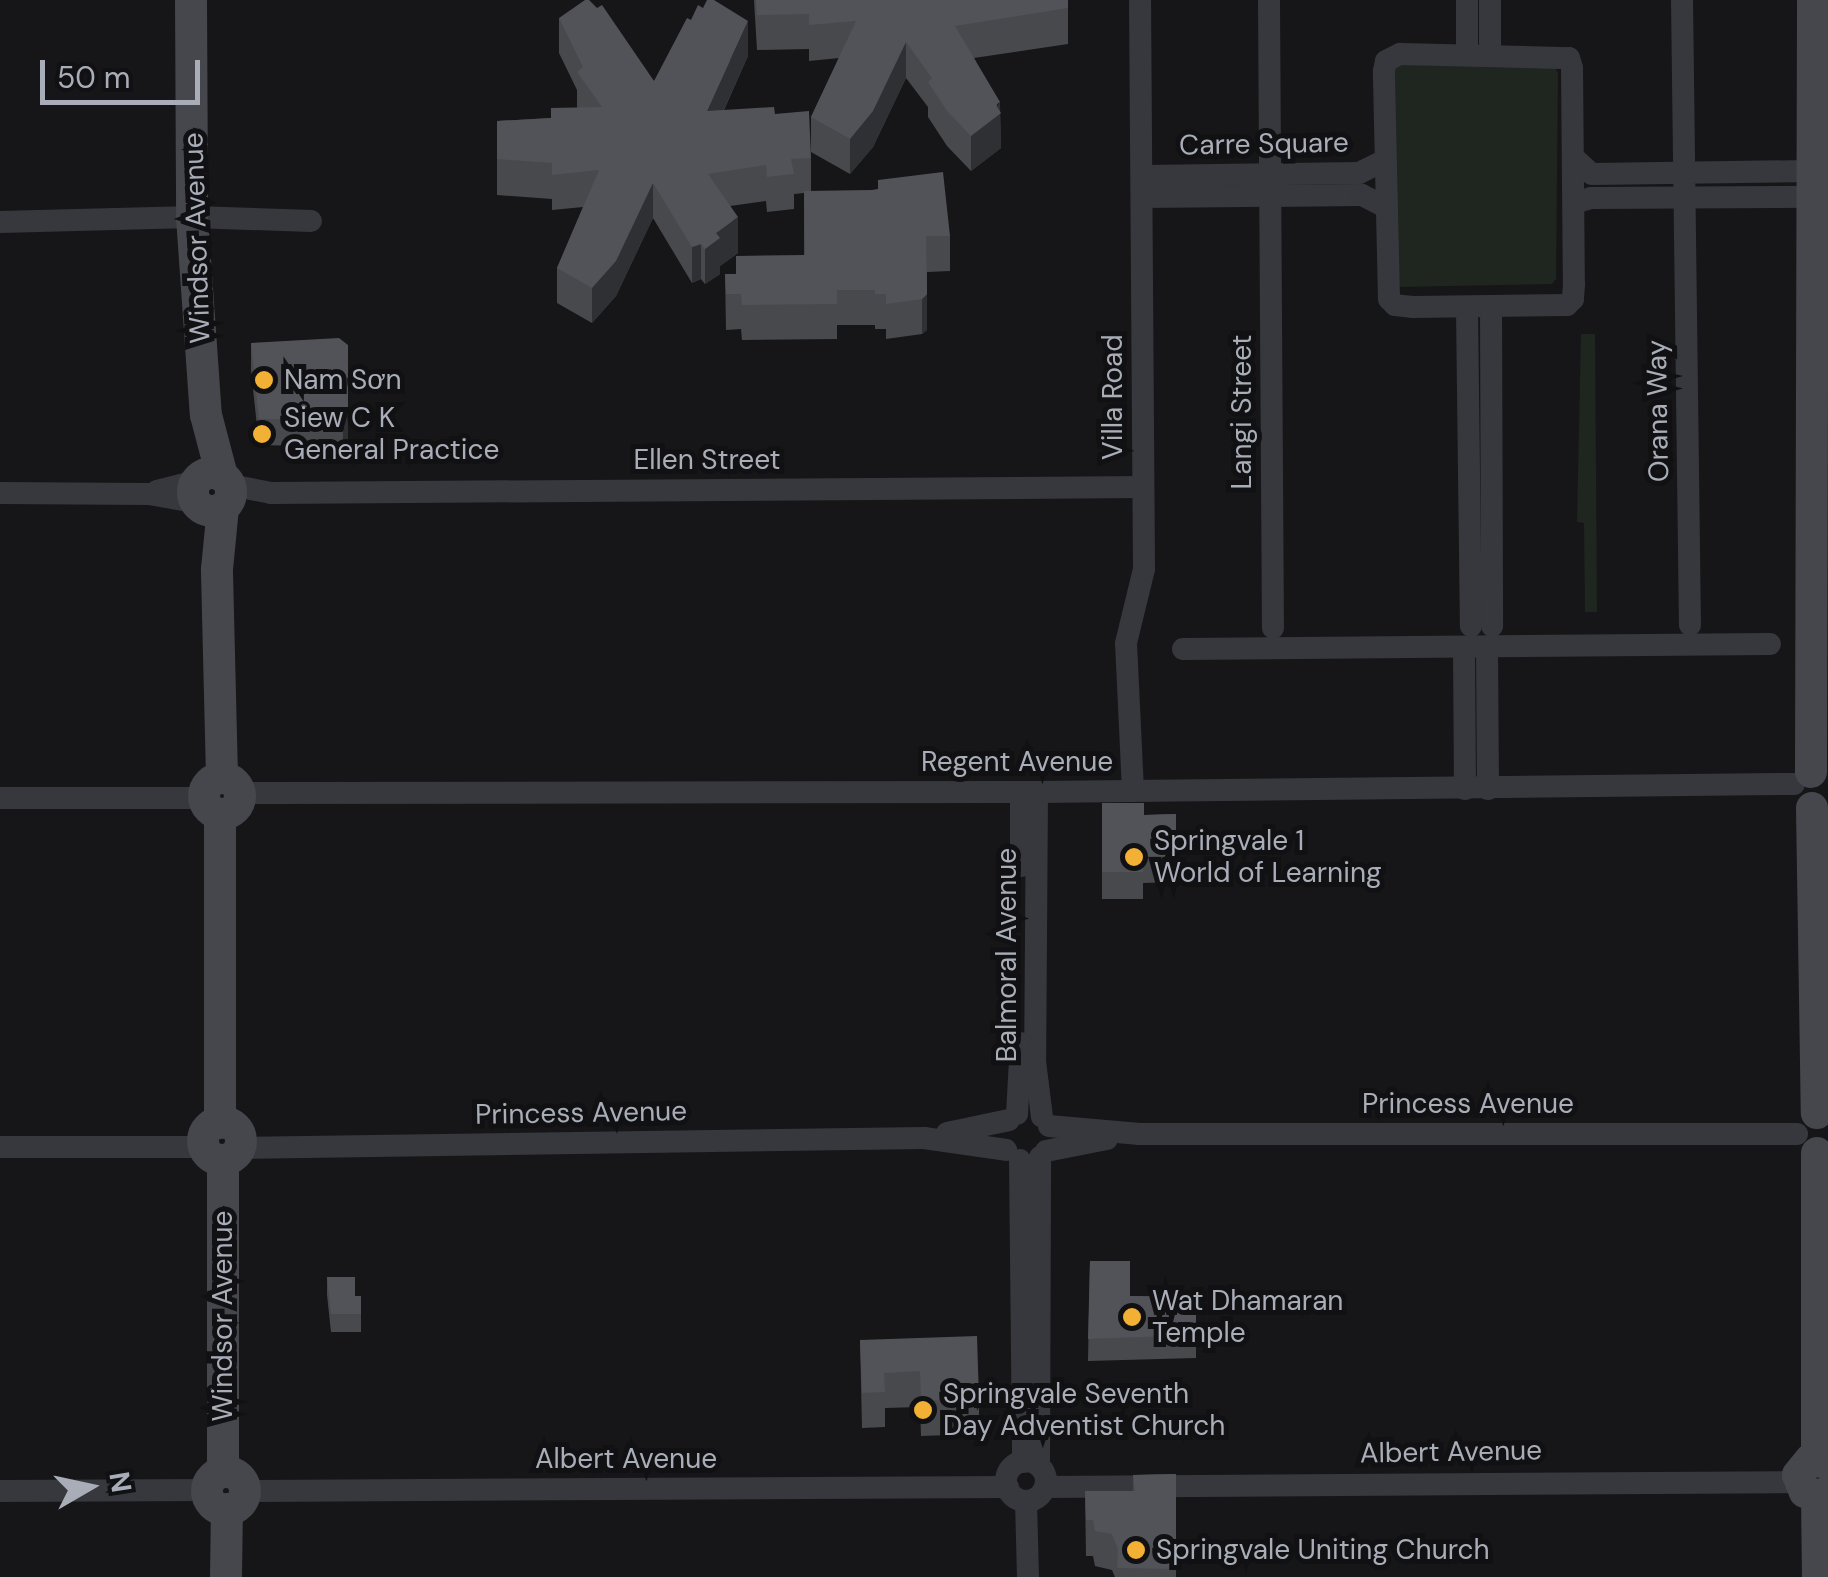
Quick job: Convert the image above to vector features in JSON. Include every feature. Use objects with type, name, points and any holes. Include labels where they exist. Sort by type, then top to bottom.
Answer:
[{"type":"street","name":"Windsor Avenue","points":[[191,0],[192,217],[217,569],[226,1577]]},
{"type":"street","name":"Villa Road","points":[[1134,791],[1126,644],[1144,569],[1140,0]]},
{"type":"street","name":"Langi Street","points":[[1269,0],[1273,628]]},
{"type":"street","points":[[1467,0],[1479,54]]},
{"type":"street","points":[[1479,54],[1490,0]]},
{"type":"street","name":"Orana Way","points":[[1682,0],[1690,626]]},
{"type":"street","points":[[1812,0],[1811,184],[1819,321],[1814,789],[1818,1577]]},
{"type":"street","name":"Carre Square","points":[[1400,54],[1479,54],[1568,58],[1574,203],[1570,302],[1558,307],[1479,308],[1392,302],[1386,286],[1386,61],[1400,54]]},
{"type":"street","points":[[1574,158],[1592,174],[1686,172],[1811,184]]},
{"type":"street","name":"Carre Square","points":[[1270,185],[1359,173],[1384,161]]},
{"type":"street","points":[[1574,203],[1591,198],[1686,196],[1811,184]]},
{"type":"street","name":"Carre Square","points":[[1142,186],[1270,185],[1362,195],[1384,206]]},
{"type":"street","points":[[0,222],[192,217],[311,221]]},
{"type":"street","points":[[1476,789],[1481,472],[1479,308]]},
{"type":"street","name":"Ellen Street","points":[[0,493],[1143,487]]},
{"type":"street","points":[[1183,649],[1479,637],[1770,644]]},
{"type":"street","name":"Regent Avenue","points":[[0,798],[1814,789]]},
{"type":"street","name":"Balmoral Avenue","points":[[1029,792],[1035,1062],[1046,1122],[1028,1155],[1002,1134],[1013,1117],[1029,792]]},
{"type":"street","name":"Princess Avenue","points":[[924,1138],[1031,1112],[1046,1122],[1140,1134],[1817,1133]]},
{"type":"street","name":"Princess Avenue","points":[[0,1147],[924,1138],[1028,1155],[1140,1134]]},
{"type":"street","points":[[1028,1155],[1028,1577]]},
{"type":"street","name":"Albert Avenue","points":[[0,1491],[1818,1478]]},
{"type":"shaded area","points":[[1401,58],[1552,59],[1558,74],[1556,279],[1552,284],[1398,287],[1391,66]]},
{"type":"shaded area","points":[[1581,334],[1595,334],[1597,612],[1585,612],[1584,523],[1577,522]]},
{"type":"building","points":[[585,0],[597,8],[602,5],[654,81],[687,18],[691,20],[698,5],[703,8],[707,0],[714,0],[748,21],[707,111],[774,107],[775,114],[809,111],[811,158],[791,159],[794,174],[767,177],[766,165],[708,174],[738,217],[716,233],[720,238],[705,249],[701,244],[692,247],[653,183],[616,261],[592,288],[557,268],[599,170],[552,175],[552,163],[497,159],[497,121],[551,118],[551,108],[602,107],[577,72],[583,67],[559,18]]},
{"type":"building","points":[[756,0],[1068,0],[1068,8],[955,26],[1000,102],[996,105],[1001,113],[971,136],[947,111],[928,82],[932,78],[906,42],[873,111],[850,139],[811,117],[856,21],[809,25],[809,14],[757,15]]},
{"type":"building","points":[[943,172],[950,236],[926,236],[927,294],[922,299],[886,304],[886,294],[875,294],[875,290],[837,290],[837,304],[742,305],[741,294],[726,294],[725,274],[736,274],[736,256],[805,255],[804,191],[872,190],[878,189],[878,180]]},
{"type":"building","points":[[339,338],[348,345],[348,410],[343,420],[259,419],[251,343]]},
{"type":"building","points":[[1102,803],[1144,803],[1144,815],[1176,814],[1176,856],[1143,856],[1143,872],[1102,872]]},
{"type":"building","points":[[1090,1261],[1130,1261],[1130,1296],[1196,1297],[1196,1335],[1088,1339]]},
{"type":"building","points":[[327,1277],[355,1277],[355,1296],[361,1296],[361,1314],[331,1314]]},
{"type":"building","points":[[977,1336],[979,1399],[921,1401],[920,1371],[884,1373],[885,1392],[862,1393],[860,1340]]},
{"type":"building","points":[[1176,1474],[1176,1569],[1117,1568],[1118,1549],[1112,1534],[1095,1531],[1093,1520],[1086,1520],[1085,1491],[1135,1491],[1133,1475]]},
{"type":"place","name":"Nam Sơn","points":[[264,380]]},
{"type":"place","name":"Siew C K General Practice","points":[[262,434]]},
{"type":"place","name":"Springvale 1 World of Learning","points":[[1134,857]]},
{"type":"place","name":"Wat Dhamaran Temple","points":[[1132,1317]]},
{"type":"place","name":"Springvale Seventh Day Adventist Church","points":[[923,1410]]},
{"type":"place","name":"Springvale Uniting Church","points":[[1136,1550]]}]
